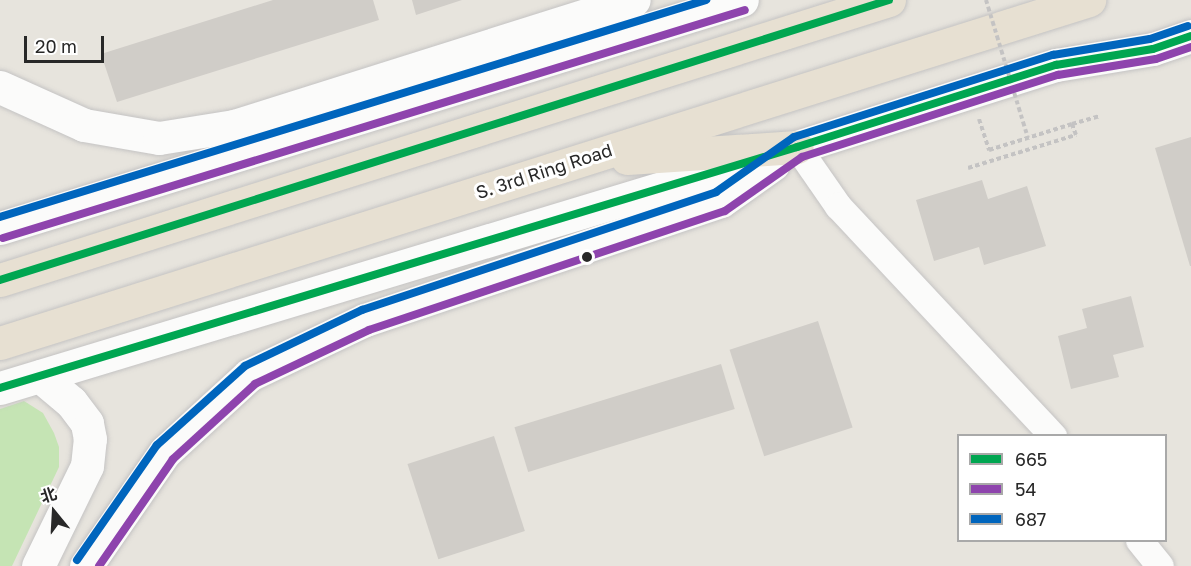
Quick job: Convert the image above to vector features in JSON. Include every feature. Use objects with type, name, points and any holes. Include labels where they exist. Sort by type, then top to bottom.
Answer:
[{"type":"highway","points":[[683,67],[817,0]]},
{"type":"highway","points":[[0,280],[683,67],[889,0]]},
{"type":"highway","name":"S. 3rd Ring Road","points":[[0,343],[1089,0]]},
{"type":"highway","points":[[574,161],[797,147]]},
{"type":"street","points":[[0,87],[84,124],[159,138],[234,126],[634,0]]},
{"type":"street","points":[[0,228],[742,0]]},
{"type":"street","points":[[0,388],[797,147],[1056,65],[1154,49],[1191,36]]},
{"type":"street","points":[[797,147],[838,206],[1052,434]]},
{"type":"street","points":[[86,566],[165,452],[249,375],[365,320],[721,201],[797,147]]},
{"type":"street","points":[[38,566],[87,466],[90,439],[87,423],[71,402],[40,376]]},
{"type":"street","points":[[1141,542],[1160,566]]},
{"type":"path","points":[[986,0],[1028,138]]},
{"type":"path","points":[[989,150],[1100,116]]},
{"type":"path","points":[[968,168],[1076,135],[1072,124]]},
{"type":"green space","points":[[24,401],[43,413],[54,433],[59,447],[59,467],[12,566],[0,566],[0,409]]},
{"type":"building","points":[[273,0],[373,0],[379,20],[117,102],[101,54]]},
{"type":"building","points":[[412,0],[462,0],[416,15]]},
{"type":"building","points":[[1191,137],[1191,266],[1190,266],[1155,148]]},
{"type":"building","points":[[982,180],[988,199],[1027,186],[1046,246],[984,265],[979,247],[934,261],[916,200]]},
{"type":"building","points":[[1131,296],[1144,347],[1113,355],[1119,377],[1071,389],[1058,336],[1087,328],[1082,309]]},
{"type":"building","points":[[818,321],[853,428],[764,456],[730,350]]},
{"type":"building","points":[[721,364],[735,409],[528,472],[514,427]]},
{"type":"building","points":[[494,436],[525,531],[438,559],[407,464]]},
{"type":"transit line","name":"687","points":[[0,217],[706,0]]},
{"type":"transit line","name":"665","points":[[0,280],[889,0]]},
{"type":"transit line","name":"54","points":[[3,238],[745,10]]},
{"type":"transit line","name":"687","points":[[77,560],[157,445],[245,366],[362,310],[716,192],[794,137],[1053,55],[1150,39],[1188,26]]},
{"type":"transit line","name":"665","points":[[0,388],[797,147],[1056,65],[1153,49],[1191,36]]},
{"type":"transit line","name":"54","points":[[99,566],[173,459],[255,384],[369,330],[725,211],[802,157],[1058,75],[1156,59],[1191,47]]}]
